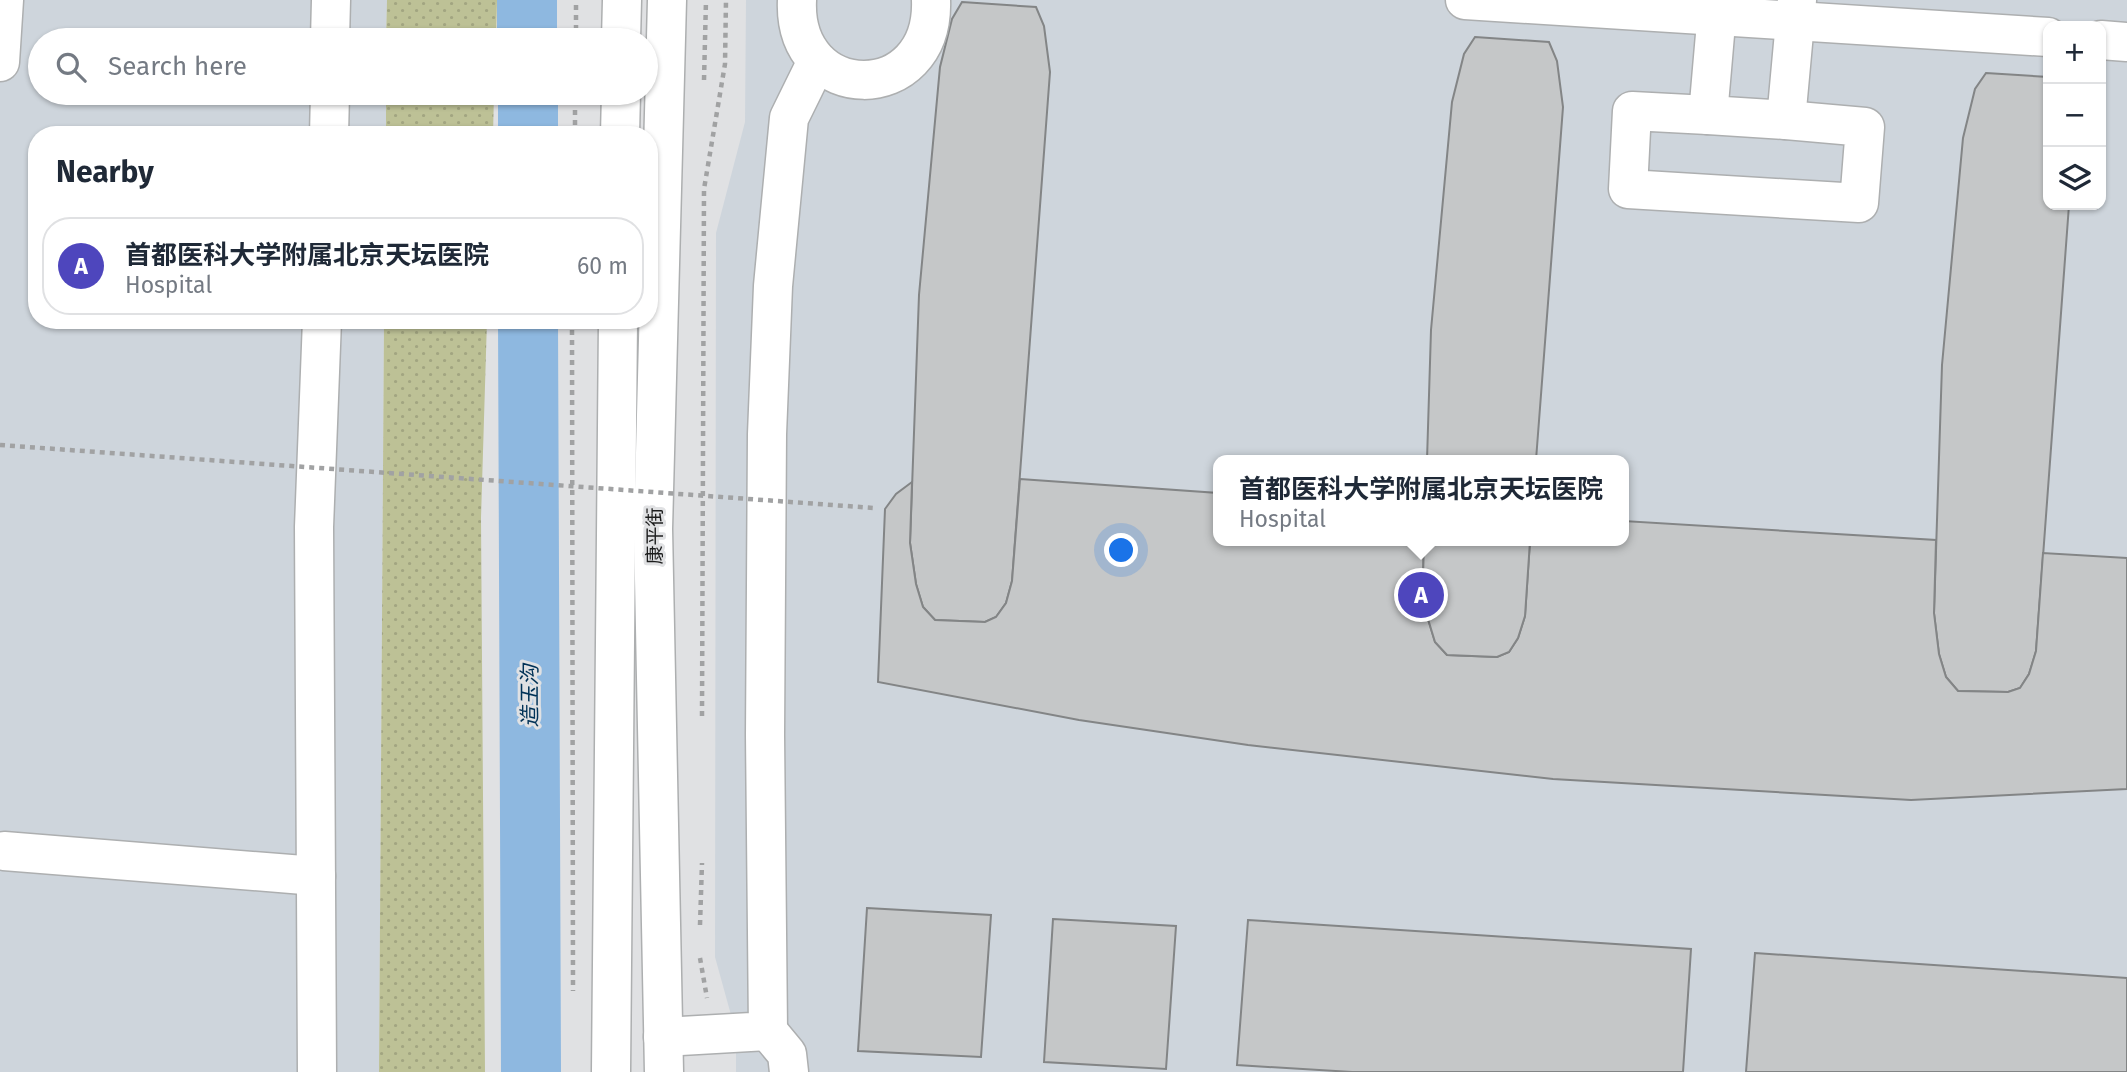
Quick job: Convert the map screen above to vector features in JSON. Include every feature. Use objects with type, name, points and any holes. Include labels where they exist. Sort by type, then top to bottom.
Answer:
[{"type":"street","points":[[0,62],[4,0]]},
{"type":"street","points":[[330,28],[331,0]]},
{"type":"street","points":[[621,28],[622,0]]},
{"type":"street","name":"康平街","points":[[664,1054],[653,529],[667,0]]},
{"type":"street","points":[[797,0],[796,20],[802,43],[817,61],[834,74],[855,80],[877,79],[896,72],[914,59],[925,41],[932,20],[931,0]]},
{"type":"street","points":[[1465,0],[1796,10],[2043,36]]},
{"type":"street","points":[[1709,115],[1718,8]]},
{"type":"street","points":[[1786,120],[1796,10]]},
{"type":"street","points":[[2106,40],[2127,42]]},
{"type":"street","points":[[789,1072],[787,1054],[768,1031],[765,721],[767,434],[773,286],[789,118],[817,61]]},
{"type":"street","points":[[329,126],[330,105]]},
{"type":"street","points":[[620,126],[621,105]]},
{"type":"street","points":[[1632,111],[1709,115],[1865,127],[1859,204],[1628,190],[1632,111]]},
{"type":"street","points":[[317,1072],[314,527],[322,329]]},
{"type":"street","name":"康平街","points":[[611,1072],[618,329]]},
{"type":"street","points":[[1,848],[316,876]]},
{"type":"street","points":[[664,1054],[768,1031]]},
{"type":"path","points":[[576,0],[576,28]]},
{"type":"path","points":[[702,716],[704,189],[725,64],[726,0]]},
{"type":"path","points":[[575,105],[575,126]]},
{"type":"path","points":[[572,329],[573,1004]]},
{"type":"path","points":[[0,445],[874,508]]},
{"type":"path","points":[[700,928],[702,863]]},
{"type":"path","points":[[699,954],[709,1008]]},
{"type":"shaded area","points":[[0,0],[387,0],[386,28],[28,28],[28,105],[386,105],[386,126],[28,126],[28,329],[384,329],[379,1072],[0,1072]]},
{"type":"shaded area","points":[[746,0],[2127,0],[2127,1072],[736,1072],[736,1033],[715,957],[716,233],[745,122]]},
{"type":"green space","points":[[387,0],[497,0],[496,28],[386,28]]},
{"type":"green space","points":[[386,105],[494,105],[493,126],[386,126]]},
{"type":"green space","points":[[384,329],[487,329],[481,518],[485,1072],[379,1072]]},
{"type":"building","points":[[962,2],[1036,7],[1044,26],[1050,72],[1012,581],[1006,603],[996,617],[985,622],[935,620],[923,607],[916,584],[910,543],[919,295],[940,67],[952,19]]},
{"type":"building","points":[[1475,37],[1549,42],[1557,61],[1563,107],[1536,455],[1427,455],[1431,330],[1452,102],[1464,54]]},
{"type":"building","points":[[1986,73],[2043,77],[2043,210],[2069,210],[2036,651],[2029,674],[2020,688],[2008,692],[1958,691],[1946,677],[1939,654],[1934,613],[1942,365],[1963,138],[1975,89]]},
{"type":"building","points":[[1020,479],[1213,493],[1213,546],[1424,546],[1423,578],[1428,619],[1435,642],[1447,655],[1497,657],[1509,652],[1518,638],[1525,616],[1530,546],[1629,546],[1629,521],[1936,540],[1934,613],[1939,654],[1946,677],[1958,691],[2008,692],[2020,688],[2029,674],[2036,651],[2043,553],[2127,558],[2127,789],[1911,800],[1553,779],[1248,745],[1079,720],[878,682],[885,509],[896,494],[912,482],[910,543],[916,584],[923,607],[935,620],[985,622],[996,617],[1006,603],[1012,581]]},
{"type":"building","points":[[1424,546],[1530,546],[1525,616],[1518,638],[1509,652],[1497,657],[1447,655],[1435,642],[1428,619],[1423,578]]},
{"type":"building","points":[[867,908],[991,915],[981,1057],[858,1051]]},
{"type":"building","points":[[1053,919],[1176,926],[1166,1069],[1044,1062]]},
{"type":"building","points":[[1248,920],[1691,949],[1683,1072],[1352,1072],[1237,1065]]},
{"type":"building","points":[[1755,953],[2127,978],[2127,1072],[1746,1072]]},
{"type":"waterway","name":"造玉沟","points":[[527,0],[527,28]]},
{"type":"waterway","name":"造玉沟","points":[[528,105],[528,126]]},
{"type":"waterway","name":"造玉沟","points":[[528,329],[531,1072]]},
{"type":"place","name":"首都医科大学附属北京天坛医院","points":[[1421,595]]}]
